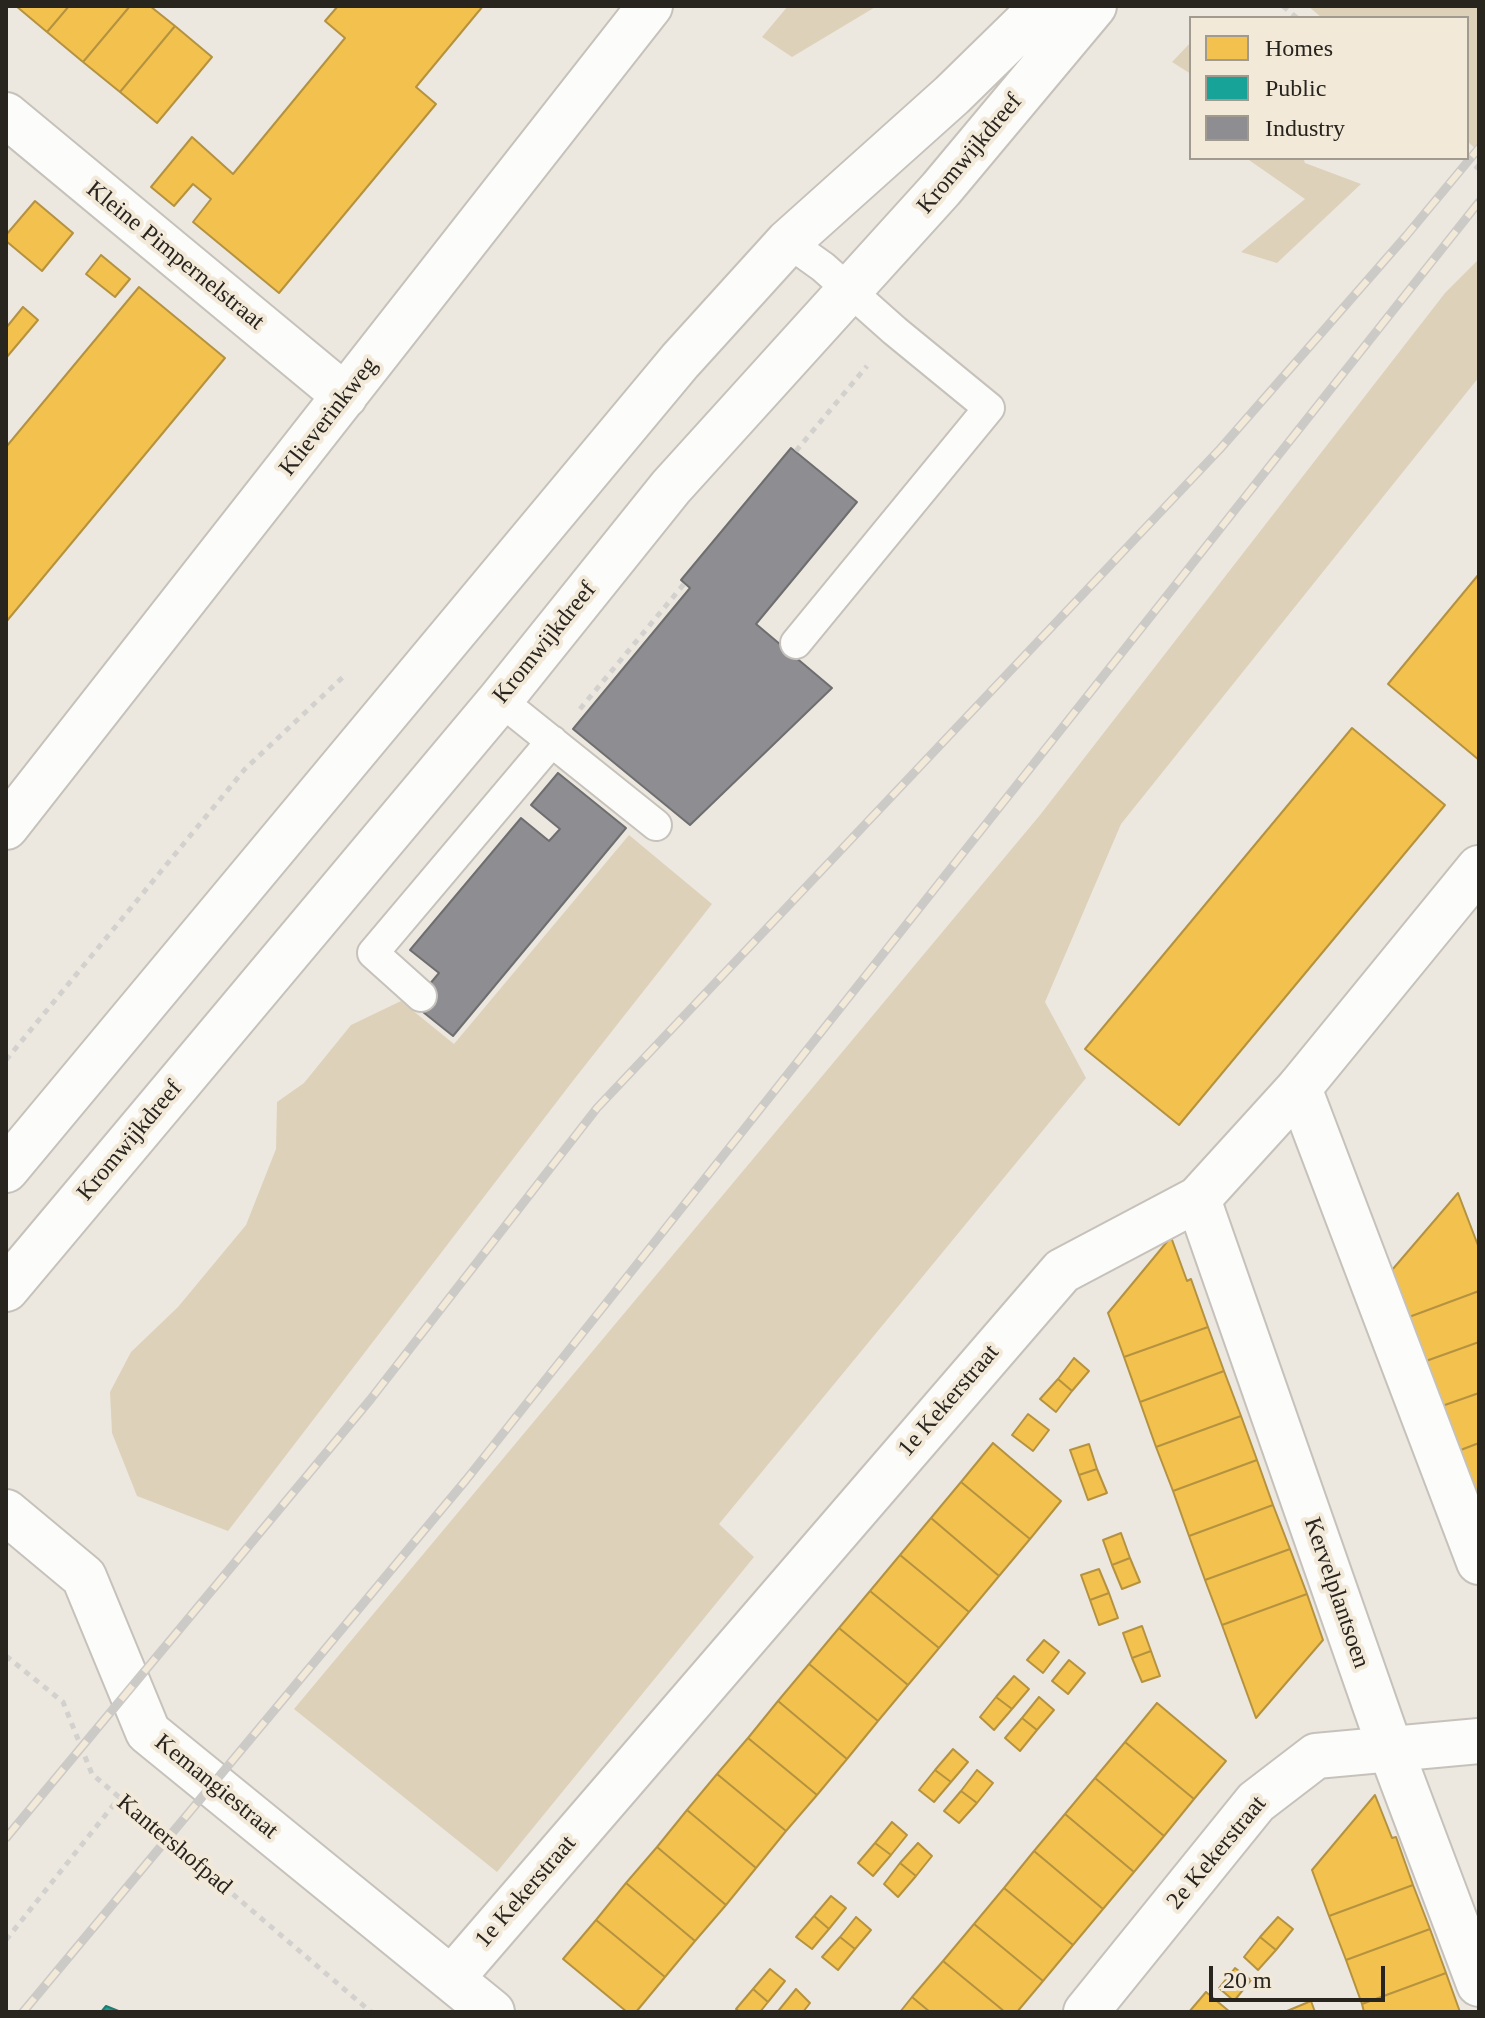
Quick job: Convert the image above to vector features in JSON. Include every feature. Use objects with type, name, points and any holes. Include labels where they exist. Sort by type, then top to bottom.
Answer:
[{"type":"street","name":"Klieverinkweg","points":[[13,802],[345,396],[650,6]]},
{"type":"street","name":"Kromwijkdreef","points":[[6,1170],[660,384],[788,242],[952,95],[1043,6]]},
{"type":"street","name":"Kromwijkdreef","points":[[6,1289],[500,700],[671,487],[941,189],[1094,6]]},
{"type":"street","name":"Kleine Pimpernelstraat","points":[[6,115],[345,396]]},
{"type":"street","name":"1e Kekerstraat","points":[[452,1978],[1062,1271],[1198,1199],[1299,1088],[1479,868]]},
{"type":"street","points":[[1299,1088],[1479,1562]]},
{"type":"street","name":"Kervelplantsoen","points":[[1198,1199],[1390,1748],[1479,1984]]},
{"type":"street","name":"Kemangiestraat","points":[[6,1512],[84,1577],[148,1732],[492,2012]]},
{"type":"street","name":"2e Kekerstraat","points":[[1086,2012],[1256,1802],[1316,1756],[1479,1741]]},
{"type":"lane","points":[[788,242],[823,267],[989,408],[796,643]]},
{"type":"lane","points":[[500,700],[656,825]]},
{"type":"lane","points":[[421,996],[373,953],[552,741]]},
{"type":"path","points":[[796,451],[895,331]]},
{"type":"path","points":[[552,741],[684,584]]},
{"type":"path","name":"Kantershofpad","points":[[6,1656],[63,1702],[92,1774],[371,2012]]},
{"type":"path","points":[[6,1940],[119,1798]]},
{"type":"shaded area","points":[[788,6],[877,6],[792,57],[762,37]]},
{"type":"shaded area","points":[[1308,6],[1479,6],[1479,152],[1469,143],[1469,16],[1320,16]]},
{"type":"shaded area","points":[[1189,44],[1189,73],[1172,62]]},
{"type":"shaded area","points":[[1249,160],[1304,160],[1361,184],[1277,263],[1241,252],[1305,199]]},
{"type":"shaded area","points":[[1479,259],[1479,377],[1121,824],[1045,1002],[1086,1078],[719,1524],[754,1557],[497,1872],[294,1709],[1040,815],[1445,293]]},
{"type":"shaded area","points":[[629,835],[712,904],[228,1531],[137,1496],[112,1433],[110,1392],[131,1352],[178,1307],[246,1225],[276,1149],[277,1102],[304,1083],[351,1025],[401,1001],[454,1044]]},
{"type":"building: Homes","points":[[16,6],[69,6],[47,32]]},
{"type":"building: Homes","points":[[69,6],[130,6],[83,62],[47,32]]},
{"type":"building: Homes","points":[[130,6],[150,6],[175,26],[120,92],[83,62]]},
{"type":"building: Homes","points":[[338,6],[483,6],[416,87],[436,104],[279,293],[193,222],[211,199],[193,184],[174,206],[151,187],[192,137],[233,174],[345,38],[325,21]]},
{"type":"building: Homes","points":[[175,26],[212,57],[157,123],[120,92]]},
{"type":"building: Homes","points":[[35,201],[73,233],[42,271],[6,241],[6,235]]},
{"type":"building: Homes","points":[[101,255],[130,279],[115,297],[86,274]]},
{"type":"building: Homes","points":[[139,287],[225,358],[6,622],[6,447]]},
{"type":"building: Homes","points":[[23,307],[38,320],[6,358],[6,328]]},
{"type":"building: Homes","points":[[1479,574],[1479,760],[1388,684]]},
{"type":"building: Homes","points":[[1352,728],[1445,805],[1179,1125],[1085,1049]]},
{"type":"building: Homes","points":[[1458,1193],[1479,1248],[1479,1291],[1409,1317],[1392,1270]]},
{"type":"building: Homes","points":[[1171,1237],[1187,1281],[1191,1279],[1208,1327],[1124,1357],[1108,1313]]},
{"type":"building: Homes","points":[[1479,1291],[1479,1342],[1426,1361],[1409,1317]]},
{"type":"building: Homes","points":[[1208,1327],[1224,1371],[1140,1402],[1124,1357]]},
{"type":"building: Homes","points":[[1479,1342],[1479,1393],[1442,1406],[1426,1361]]},
{"type":"building: Homes","points":[[1074,1358],[1089,1371],[1072,1391],[1058,1379]]},
{"type":"building: Homes","points":[[1224,1371],[1241,1416],[1156,1447],[1140,1402]]},
{"type":"building: Homes","points":[[1058,1379],[1072,1391],[1056,1412],[1040,1399]]},
{"type":"building: Homes","points":[[1479,1393],[1479,1443],[1458,1451],[1442,1406]]},
{"type":"building: Homes","points":[[1028,1414],[1049,1430],[1033,1451],[1012,1435]]},
{"type":"building: Homes","points":[[1241,1416],[1257,1460],[1173,1491],[1156,1447]]},
{"type":"building: Homes","points":[[993,1443],[1061,1501],[1030,1539],[961,1482]]},
{"type":"building: Homes","points":[[1479,1443],[1479,1494],[1475,1495],[1458,1451]]},
{"type":"building: Homes","points":[[1089,1444],[1097,1469],[1079,1475],[1070,1450]]},
{"type":"building: Homes","points":[[1257,1460],[1273,1505],[1189,1536],[1173,1491]]},
{"type":"building: Homes","points":[[1097,1469],[1107,1493],[1088,1500],[1079,1475]]},
{"type":"building: Homes","points":[[961,1482],[1030,1539],[999,1576],[931,1518]]},
{"type":"building: Homes","points":[[1273,1505],[1290,1549],[1205,1580],[1189,1536]]},
{"type":"building: Homes","points":[[931,1518],[999,1576],[969,1612],[900,1555]]},
{"type":"building: Homes","points":[[1121,1533],[1130,1558],[1112,1565],[1103,1540]]},
{"type":"building: Homes","points":[[1290,1549],[1307,1594],[1222,1625],[1205,1580]]},
{"type":"building: Homes","points":[[900,1555],[969,1612],[939,1648],[870,1591]]},
{"type":"building: Homes","points":[[1130,1558],[1140,1582],[1122,1589],[1112,1565]]},
{"type":"building: Homes","points":[[1099,1569],[1109,1593],[1090,1600],[1081,1575]]},
{"type":"building: Homes","points":[[870,1591],[939,1648],[908,1685],[839,1628]]},
{"type":"building: Homes","points":[[1109,1593],[1118,1618],[1099,1625],[1090,1600]]},
{"type":"building: Homes","points":[[1307,1594],[1323,1640],[1256,1718],[1222,1625]]},
{"type":"building: Homes","points":[[1142,1626],[1151,1651],[1132,1658],[1123,1633]]},
{"type":"building: Homes","points":[[839,1628],[908,1685],[878,1721],[809,1664]]},
{"type":"building: Homes","points":[[1044,1640],[1059,1652],[1043,1673],[1027,1660]]},
{"type":"building: Homes","points":[[1151,1651],[1160,1676],[1142,1682],[1132,1658]]},
{"type":"building: Homes","points":[[1069,1660],[1085,1673],[1068,1694],[1052,1681]]},
{"type":"building: Homes","points":[[809,1664],[878,1721],[847,1759],[778,1701]]},
{"type":"building: Homes","points":[[1014,1676],[1029,1689],[1012,1709],[996,1697]]},
{"type":"building: Homes","points":[[996,1697],[1012,1709],[994,1730],[980,1717]]},
{"type":"building: Homes","points":[[1039,1697],[1054,1710],[1037,1730],[1022,1718]]},
{"type":"building: Homes","points":[[778,1701],[847,1759],[817,1795],[748,1738]]},
{"type":"building: Homes","points":[[1157,1703],[1226,1761],[1194,1799],[1125,1742]]},
{"type":"building: Homes","points":[[1022,1718],[1037,1730],[1020,1751],[1005,1738]]},
{"type":"building: Homes","points":[[748,1738],[817,1795],[786,1831],[717,1774]]},
{"type":"building: Homes","points":[[1125,1742],[1194,1799],[1164,1836],[1095,1778]]},
{"type":"building: Homes","points":[[953,1749],[968,1762],[951,1782],[935,1770]]},
{"type":"building: Homes","points":[[935,1770],[951,1782],[934,1802],[919,1790]]},
{"type":"building: Homes","points":[[977,1770],[993,1783],[977,1803],[961,1791]]},
{"type":"building: Homes","points":[[717,1774],[786,1831],[756,1868],[687,1810]]},
{"type":"building: Homes","points":[[1095,1778],[1164,1836],[1134,1872],[1065,1814]]},
{"type":"building: Homes","points":[[961,1791],[977,1803],[959,1823],[944,1811]]},
{"type":"building: Homes","points":[[1375,1795],[1392,1838],[1396,1837],[1413,1885],[1329,1916],[1312,1870]]},
{"type":"building: Homes","points":[[687,1810],[756,1868],[726,1905],[657,1847]]},
{"type":"building: Homes","points":[[1065,1814],[1134,1872],[1103,1909],[1034,1851]]},
{"type":"building: Homes","points":[[892,1822],[907,1835],[891,1855],[875,1843]]},
{"type":"building: Homes","points":[[875,1843],[891,1855],[873,1876],[858,1863]]},
{"type":"building: Homes","points":[[918,1843],[932,1856],[916,1876],[900,1863]]},
{"type":"building: Homes","points":[[657,1847],[726,1905],[695,1941],[626,1883]]},
{"type":"building: Homes","points":[[1034,1851],[1103,1909],[1073,1945],[1004,1888]]},
{"type":"building: Homes","points":[[900,1863],[916,1876],[898,1897],[884,1884]]},
{"type":"building: Homes","points":[[626,1883],[695,1941],[665,1977],[596,1920]]},
{"type":"building: Homes","points":[[1413,1885],[1430,1929],[1346,1960],[1329,1916]]},
{"type":"building: Homes","points":[[1004,1888],[1073,1945],[1043,1981],[974,1924]]},
{"type":"building: Homes","points":[[831,1896],[846,1908],[829,1929],[814,1916]]},
{"type":"building: Homes","points":[[814,1916],[829,1929],[812,1949],[796,1937]]},
{"type":"building: Homes","points":[[856,1917],[871,1930],[855,1949],[840,1937]]},
{"type":"building: Homes","points":[[1278,1917],[1293,1929],[1276,1950],[1260,1937]]},
{"type":"building: Homes","points":[[596,1920],[665,1977],[636,2012],[627,2012],[563,1959]]},
{"type":"building: Homes","points":[[974,1924],[1043,1981],[1017,2012],[1005,2012],[943,1961]]},
{"type":"building: Homes","points":[[1430,1929],[1446,1973],[1362,2004],[1346,1960]]},
{"type":"building: Homes","points":[[840,1937],[855,1949],[838,1970],[822,1957]]},
{"type":"building: Homes","points":[[1260,1937],[1276,1950],[1258,1970],[1244,1957]]},
{"type":"building: Homes","points":[[943,1961],[1005,2012],[930,2012],[912,1997]]},
{"type":"building: Homes","points":[[1235,1968],[1251,1980],[1234,2001],[1219,1988]]},
{"type":"building: Homes","points":[[770,1969],[785,1981],[768,2002],[753,1989]]},
{"type":"building: Homes","points":[[1446,1973],[1460,2012],[1364,2012],[1362,2004]]},
{"type":"building: Homes","points":[[753,1989],[768,2002],[760,2012],[740,2012],[736,2009]]},
{"type":"building: Homes","points":[[796,1989],[810,2003],[803,2012],[781,2012],[779,2010]]},
{"type":"building: Homes","points":[[1206,1992],[1230,2012],[1189,2012]]},
{"type":"building: Homes","points":[[912,1997],[930,2012],[900,2012]]},
{"type":"building: Homes","points":[[1311,2001],[1315,2012],[1287,2012],[1287,2011]]},
{"type":"building: Public","points":[[106,2006],[121,2012],[101,2012]]},
{"type":"building: Industry","points":[[791,448],[857,502],[756,624],[832,688],[690,825],[573,729],[690,588],[681,580]]},
{"type":"building: Industry","points":[[558,773],[626,828],[453,1036],[413,1004],[439,973],[410,950],[521,818],[549,841],[560,829],[531,805]]},
{"type":"railway","points":[[6,1838],[370,1400],[597,1108],[1220,449],[1479,148]]},
{"type":"railway","points":[[23,2012],[466,1480],[1479,202]]}]
